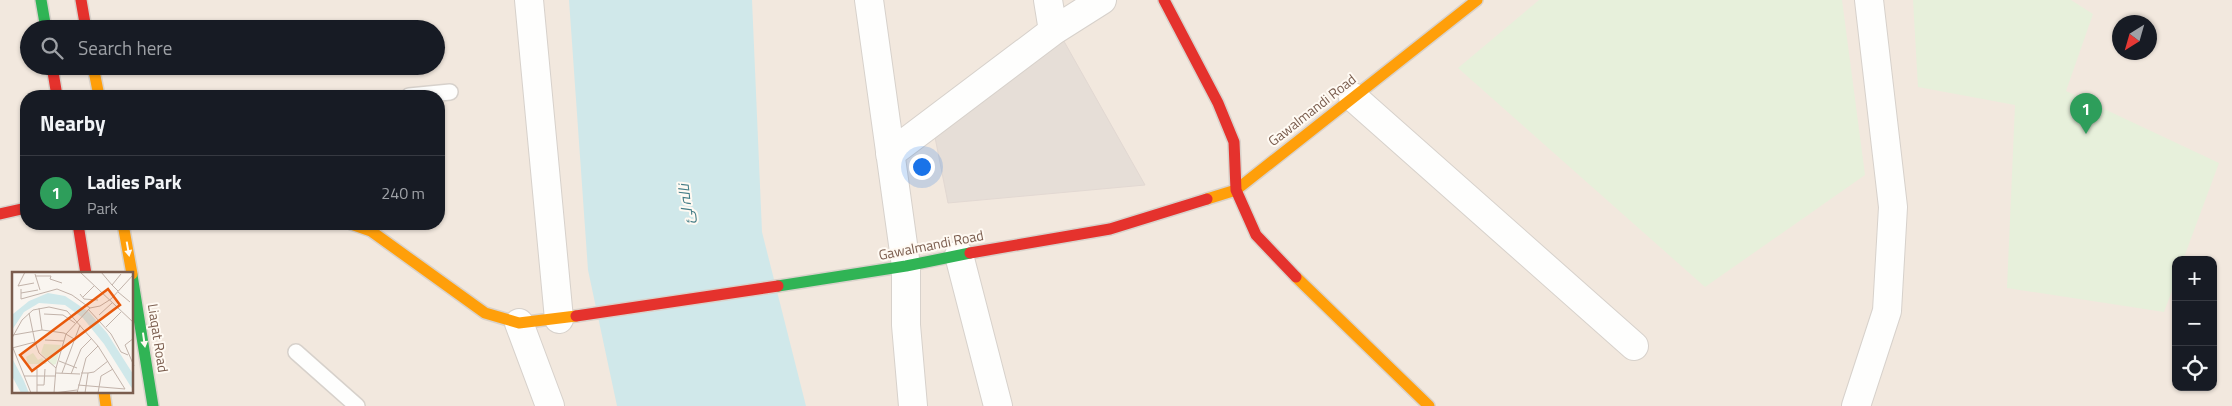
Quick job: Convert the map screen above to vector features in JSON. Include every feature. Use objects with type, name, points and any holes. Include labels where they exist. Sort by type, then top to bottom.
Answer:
[{"type":"street","points":[[41,0],[44,20]]},
{"type":"street","points":[[81,0],[84,20]]},
{"type":"street","points":[[529,0],[559,319]]},
{"type":"street","points":[[869,0],[906,266],[906,325],[913,406]]},
{"type":"street","points":[[1048,0],[1053,31]]},
{"type":"street","points":[[890,154],[1053,31],[1102,0]]},
{"type":"street","points":[[1164,0],[1218,103],[1234,142],[1236,190],[1256,235],[1274,256],[1429,406]]},
{"type":"street","name":"Gawalmandi Road","points":[[368,230],[485,313],[519,323],[559,319],[872,272],[959,254],[1110,229],[1236,190],[1477,0]]},
{"type":"street","points":[[1856,406],[1887,311],[1894,207],[1869,0]]},
{"type":"street","points":[[54,75],[56,90]]},
{"type":"street","points":[[95,75],[98,90]]},
{"type":"street","points":[[1353,97],[1634,346]]},
{"type":"street","points":[[0,214],[20,209]]},
{"type":"street","points":[[79,230],[86,272]]},
{"type":"street","name":"Liaqat Road","points":[[124,230],[132,272]]},
{"type":"street","points":[[959,254],[998,406]]},
{"type":"street","name":"Liaqat Road","points":[[134,287],[153,406]]},
{"type":"street","points":[[519,323],[550,406]]},
{"type":"lane","points":[[445,92],[450,92]]},
{"type":"lane","points":[[296,352],[357,406]]},
{"type":"shaded area","points":[[0,0],[2232,0],[2232,406],[0,406]]},
{"type":"green space","points":[[1539,0],[1842,0],[1865,175],[1705,287],[1458,68]]},
{"type":"green space","points":[[1913,0],[2071,0],[2093,14],[2066,91],[2219,163],[2184,256],[2172,256],[2172,291],[2164,312],[2007,288],[2015,105],[1918,87]]},
{"type":"water","name":"نالہ لئ","points":[[569,0],[752,0],[762,232],[806,406],[617,406],[588,270]]},
{"type":"building","points":[[1061,36],[1145,185],[948,203],[931,117]]},
{"type":"traffic: fast","points":[[41,0],[44,20]]},
{"type":"traffic: fast","points":[[778,286],[906,266],[970,253]]},
{"type":"traffic: fast","points":[[134,287],[153,406]]},
{"type":"traffic: slow","points":[[1207,199],[1236,190],[1477,0]]},
{"type":"traffic: slow","points":[[95,75],[98,90]]},
{"type":"traffic: slow","points":[[124,230],[132,272]]},
{"type":"traffic: slow","points":[[368,230],[485,313],[519,323],[576,316]]},
{"type":"traffic: slow","points":[[1296,277],[1429,406]]},
{"type":"traffic: slow","points":[[104,394],[106,406]]},
{"type":"traffic: jam","points":[[81,0],[84,20]]},
{"type":"traffic: jam","points":[[1164,0],[1218,103],[1234,142],[1236,190],[1256,235],[1296,277]]},
{"type":"traffic: jam","points":[[54,75],[56,90]]},
{"type":"traffic: jam","points":[[970,253],[1110,229],[1207,199]]},
{"type":"traffic: jam","points":[[0,214],[20,209]]},
{"type":"traffic: jam","points":[[79,230],[86,272]]},
{"type":"traffic: jam","points":[[576,316],[778,286]]},
{"type":"place","name":"Ladies Park","points":[[2086,134]]}]
